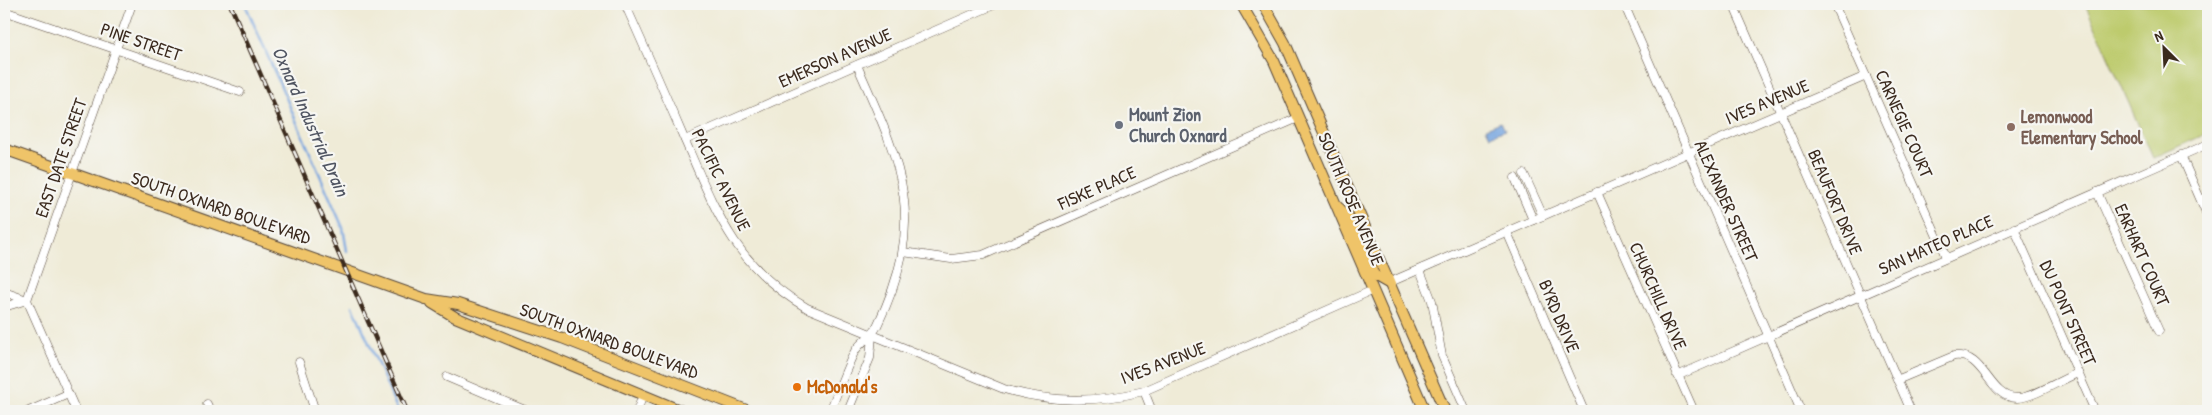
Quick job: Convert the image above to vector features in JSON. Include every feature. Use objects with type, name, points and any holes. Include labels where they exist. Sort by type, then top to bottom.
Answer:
[{"type":"main road","name":"SOUTH ROSE AVENUE","points":[[1241,4],[1262,37],[1424,411]]},
{"type":"main road","name":"SOUTH ROSE AVENUE","points":[[1263,4],[1285,44],[1445,411]]},
{"type":"main road","name":"SOUTH OXNARD BOULEVARD","points":[[4,149],[426,299],[458,304],[562,338],[749,411]]},
{"type":"main road","points":[[1334,204],[1351,220],[1374,275],[1388,283]]},
{"type":"main road","name":"SOUTH OXNARD BOULEVARD","points":[[426,299],[455,317],[682,411]]},
{"type":"street","name":"EAST DATE STREET","points":[[26,300],[132,4]]},
{"type":"street","name":"PACIFIC AVENUE","points":[[625,4],[718,216],[739,250],[752,265],[796,301],[872,335]]},
{"type":"street","name":"EMERSON AVENUE","points":[[685,140],[996,4]]},
{"type":"street","name":"ALEXANDER STREET","points":[[1624,4],[1801,411]]},
{"type":"street","name":"BEAUFORT DRIVE","points":[[1733,4],[1910,411]]},
{"type":"street","name":"CARNEGIE COURT","points":[[1834,4],[1946,257]]},
{"type":"street","name":"PINE STREET","points":[[4,11],[240,92]]},
{"type":"street","points":[[848,411],[870,358],[872,335],[890,293],[903,252],[905,206],[897,160],[857,64]]},
{"type":"street","name":"IVES AVENUE","points":[[1388,283],[1866,76]]},
{"type":"street","name":"FISKE PLACE","points":[[903,252],[951,259],[983,255],[1298,118]]},
{"type":"street","name":"SAN MATEO PLACE","points":[[1677,376],[2208,144]]},
{"type":"street","points":[[2181,155],[2208,217]]},
{"type":"street","points":[[1524,174],[1543,216]]},
{"type":"street","points":[[1515,178],[1533,220]]},
{"type":"street","name":"CHURCHILL DRIVE","points":[[1597,192],[1694,411]]},
{"type":"street","name":"EARHART COURT","points":[[2097,192],[2159,331]]},
{"type":"street","name":"DU PONT STREET","points":[[2014,228],[2094,411]]},
{"type":"street","name":"BYRD DRIVE","points":[[1507,232],[1584,411]]},
{"type":"street","points":[[1420,270],[1432,301],[1442,356],[1466,411]]},
{"type":"street","name":"IVES AVENUE","points":[[872,335],[1004,389],[1025,395],[1066,401],[1087,401],[1144,390],[1373,290]]},
{"type":"street","points":[[4,292],[26,300],[76,411]]},
{"type":"street","points":[[4,307],[26,300]]},
{"type":"street","points":[[830,411],[856,350],[872,335]]},
{"type":"street","points":[[1897,380],[1954,356],[1961,355],[1972,359],[2002,394],[2016,398],[2028,395],[2078,373]]},
{"type":"street","points":[[299,362],[315,411]]},
{"type":"street","points":[[447,377],[528,411]]},
{"type":"street","points":[[1144,390],[1152,411]]},
{"type":"street","points":[[29,411],[68,394]]},
{"type":"street","points":[[637,411],[643,395]]},
{"type":"green space","points":[[2085,4],[2208,4],[2208,133],[2153,158]]},
{"type":"water","points":[[1501,122],[1505,130],[1490,136],[1486,128]]},
{"type":"waterway","name":"Oxnard Industrial Drain","points":[[245,4],[343,228],[347,251]]},
{"type":"waterway","name":"Oxnard Industrial Drain","points":[[353,306],[398,411]]},
{"type":"railway","points":[[230,4],[407,411]]},
{"type":"place","name":"Mount Zion Church Oxnard","points":[[1119,125]]},
{"type":"place","name":"Lemonwood Elementary School","points":[[2011,127]]},
{"type":"place","name":"McDonald's","points":[[797,387]]}]
